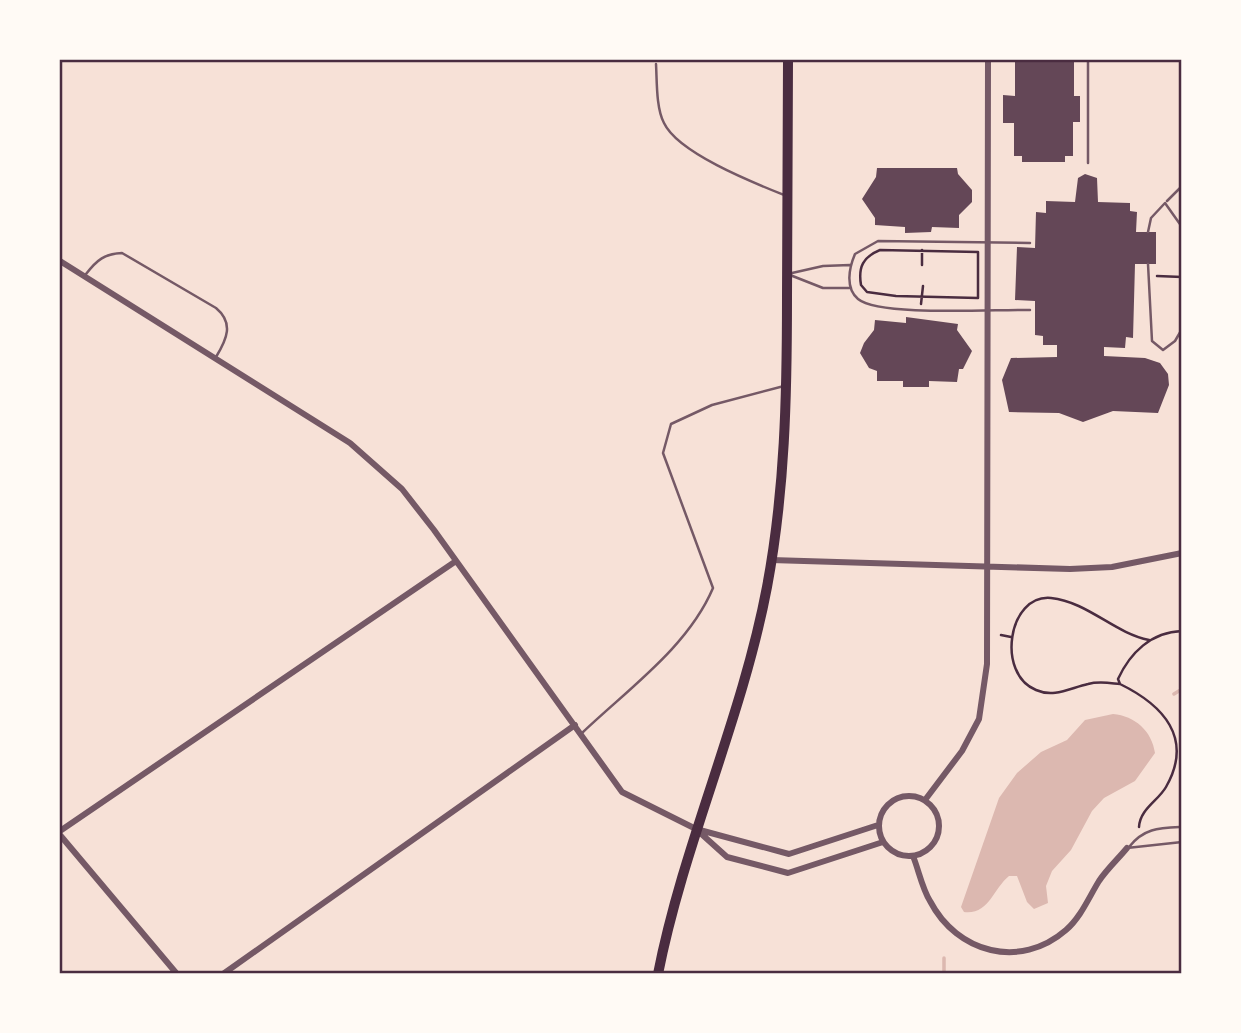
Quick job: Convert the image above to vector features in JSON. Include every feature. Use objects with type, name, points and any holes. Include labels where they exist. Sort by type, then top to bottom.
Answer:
[{"type":"main road","points":[[658,974],[696,829],[751,659],[771,560],[782,482],[787,385],[788,60]]},
{"type":"street","points":[[925,800],[962,751],[979,719],[987,664],[988,60]]},
{"type":"street","points":[[60,261],[350,443],[376,464],[402,489],[622,792],[696,829],[789,854],[878,825]]},
{"type":"street","points":[[771,560],[1112,567],[1181,553]]},
{"type":"street","points":[[177,974],[60,833],[456,561]]},
{"type":"street","points":[[223,974],[575,725]]},
{"type":"street","points":[[908,795],[925,800],[938,817],[937,838],[931,846],[913,856],[896,853],[883,842],[878,825],[884,808],[898,797],[908,795]]},
{"type":"street","points":[[696,829],[727,857],[788,873],[883,842]]},
{"type":"street","points":[[913,856],[930,901],[956,934],[965,942],[1006,953],[1028,950],[1068,929],[1100,880],[1127,848]]},
{"type":"lane","points":[[1088,60],[1088,163]]},
{"type":"lane","points":[[656,64],[663,123],[676,139],[755,184],[788,196]]},
{"type":"lane","points":[[1148,232],[1151,218],[1181,187]]},
{"type":"lane","points":[[1166,203],[1181,227]]},
{"type":"lane","points":[[1030,243],[878,241],[855,254],[850,265],[851,288],[860,301],[887,309],[1030,310]]},
{"type":"lane","points":[[84,276],[98,259],[108,253],[122,253],[216,308],[225,316],[228,331],[216,357]]},
{"type":"lane","points":[[1149,264],[1152,341],[1163,350],[1175,341],[1181,329]]},
{"type":"lane","points":[[787,274],[823,265],[850,265]]},
{"type":"lane","points":[[787,274],[824,288],[851,288]]},
{"type":"lane","points":[[581,734],[668,652],[702,614],[713,588],[663,453],[671,424],[712,405],[787,385]]},
{"type":"lane","points":[[1127,848],[1138,835],[1153,829],[1181,827]]},
{"type":"lane","points":[[1127,848],[1181,842]]},
{"type":"path","points":[[880,250],[978,252],[978,298],[876,295],[867,292],[861,285],[862,263],[868,255],[880,250]]},
{"type":"path","points":[[1149,276],[1181,276]]},
{"type":"path","points":[[1139,827],[1147,807],[1166,789],[1178,758],[1175,737],[1164,716],[1153,703],[1119,684],[1101,682],[1046,694],[1032,689],[1018,677],[1013,661],[1012,637],[1017,622],[1030,604],[1049,598],[1076,604],[1133,637],[1149,640]]},
{"type":"path","points":[[1119,684],[1118,679],[1127,659],[1149,640],[1181,631]]},
{"type":"path","points":[[1000,635],[1012,637]]},
{"type":"shaded area","points":[[1113,714],[1135,721],[1141,726],[1150,738],[1155,753],[1135,781],[1104,798],[1092,811],[1071,850],[1052,871],[1046,886],[1048,903],[1034,909],[1027,902],[1017,876],[1009,876],[985,905],[972,912],[964,912],[961,907],[999,798],[1017,773],[1041,752],[1067,740],[1085,720]]},
{"type":"building","points":[[1015,61],[1074,62],[1074,96],[1080,96],[1080,122],[1073,122],[1073,156],[1065,156],[1065,162],[1022,162],[1022,156],[1014,156],[1014,123],[1003,123],[1003,95],[1015,96]]},
{"type":"building","points":[[877,168],[957,168],[958,174],[972,190],[972,202],[959,215],[959,228],[932,227],[931,232],[905,233],[905,227],[875,225],[875,218],[862,199],[876,177]]},
{"type":"building","points":[[1085,174],[1097,178],[1098,202],[1130,203],[1130,211],[1137,212],[1136,232],[1156,232],[1156,264],[1135,264],[1133,338],[1126,337],[1125,348],[1104,347],[1104,356],[1145,358],[1160,363],[1168,374],[1169,385],[1158,413],[1113,411],[1083,422],[1059,413],[1009,412],[1002,380],[1011,358],[1057,357],[1057,345],[1043,345],[1043,336],[1035,335],[1035,301],[1015,300],[1017,247],[1035,248],[1036,212],[1046,213],[1046,201],[1075,202],[1078,178]]},
{"type":"building","points":[[906,317],[958,324],[957,330],[972,351],[963,369],[959,369],[957,382],[929,381],[929,387],[903,387],[903,381],[877,381],[877,371],[869,368],[860,353],[864,343],[874,330],[875,320],[906,323]]},
{"type":"waterway","points":[[1174,694],[1182,689]]},
{"type":"waterway","points":[[944,958],[944,974]]}]
